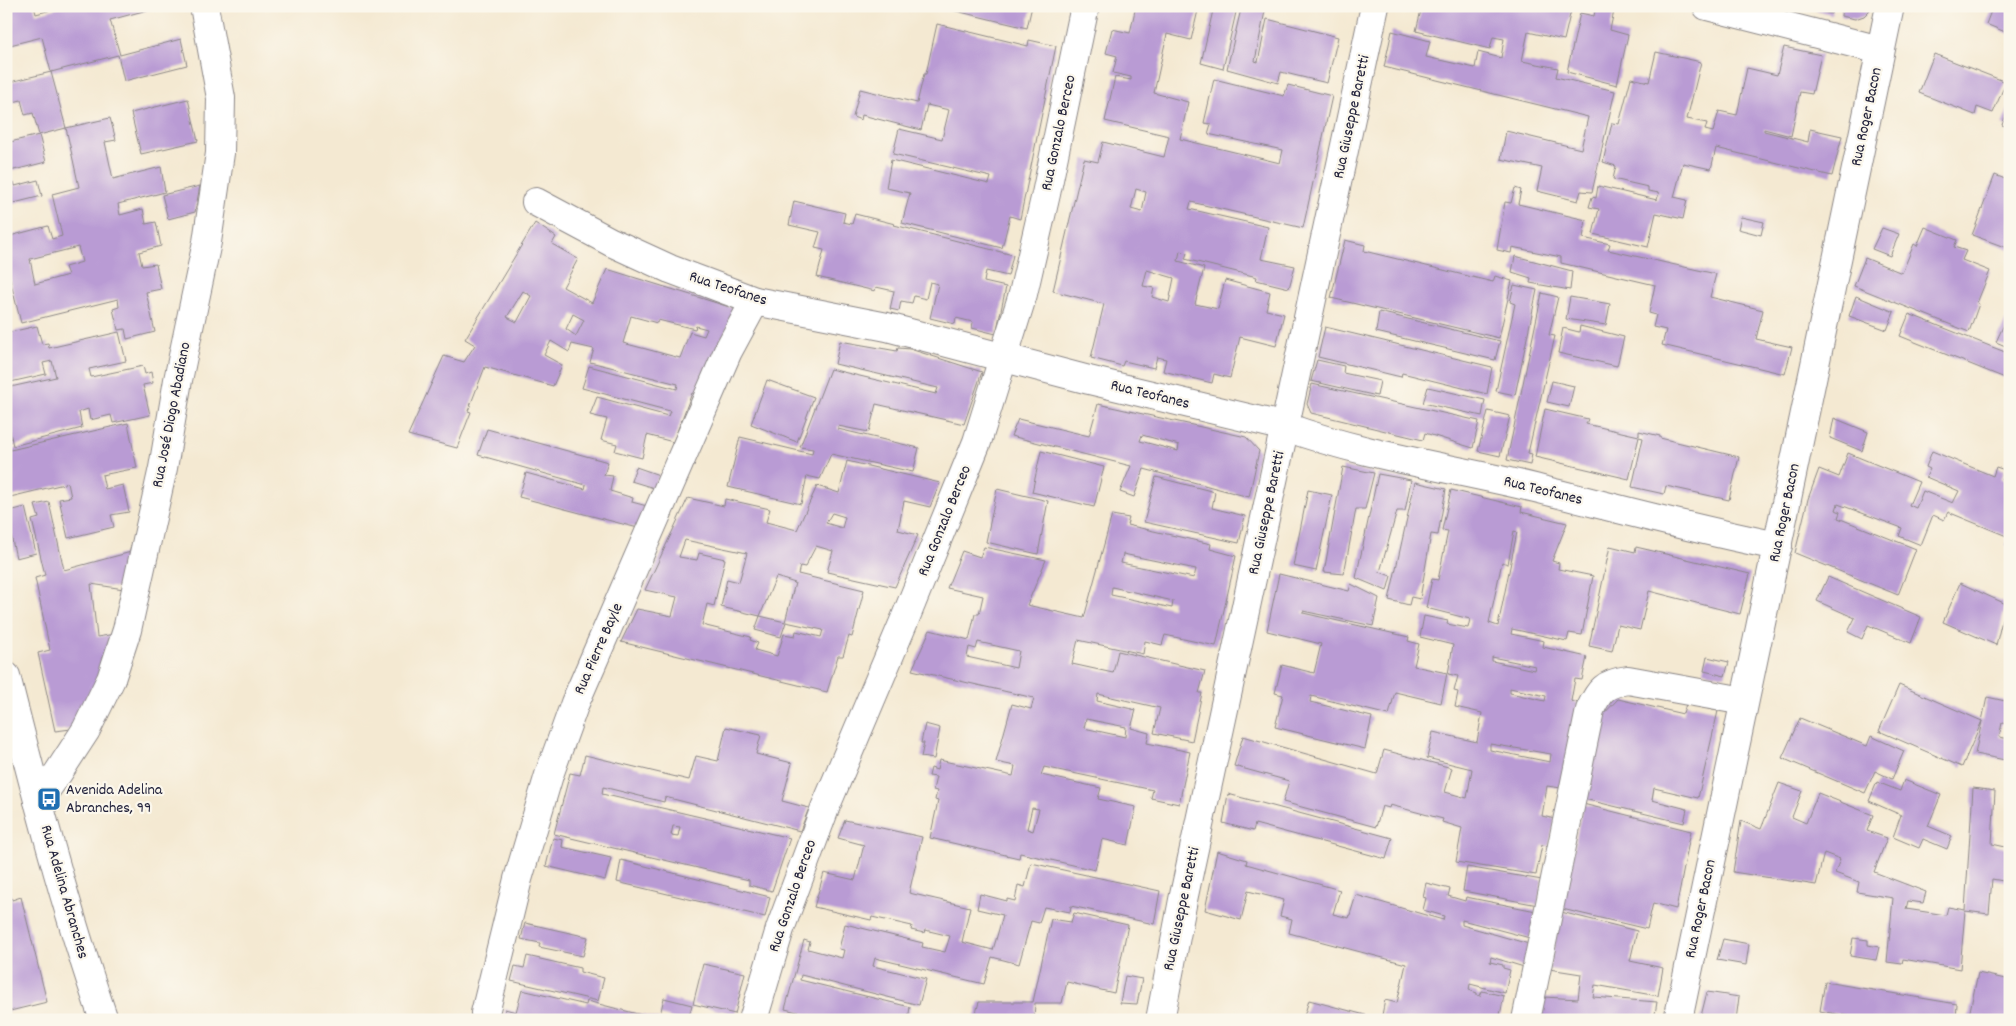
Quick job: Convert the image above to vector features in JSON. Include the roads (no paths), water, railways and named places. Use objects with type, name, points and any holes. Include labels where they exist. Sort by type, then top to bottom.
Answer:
[{"type":"street","name":"Rua José Diogo Abadiano","points":[[38,801],[86,730],[111,679],[127,630],[163,468],[178,380],[207,242],[220,153],[221,98],[204,6]]},
{"type":"street","name":"Rua Gonzalo Berceo","points":[[753,1020],[780,929],[825,808],[974,451],[1023,294],[1085,6]]},
{"type":"street","name":"Rua Giuseppe Baretti","points":[[1160,1020],[1185,890],[1376,6]]},
{"type":"street","points":[[1707,6],[1880,50]]},
{"type":"street","name":"Rua Roger Bacon","points":[[1678,1020],[1890,6]]},
{"type":"street","name":"Rua Teofanes","points":[[536,202],[611,242],[670,269],[755,301],[887,327],[1208,410],[1286,427],[1311,436],[1367,450],[1536,488],[1714,533],[1778,546]]},
{"type":"street","name":"Rua Pierre Bayle","points":[[485,1013],[518,879],[549,775],[575,702],[728,351],[755,301]]},
{"type":"street","name":"Rua Adelina Abranches","points":[[6,676],[38,801],[82,954],[104,1020]]},
{"type":"street","points":[[1526,1020],[1590,710],[1598,692],[1614,682],[1628,680],[1744,701]]},
{"type":"place","name":"Avenida Adelina Abranches, 99","points":[[49,799]]}]
